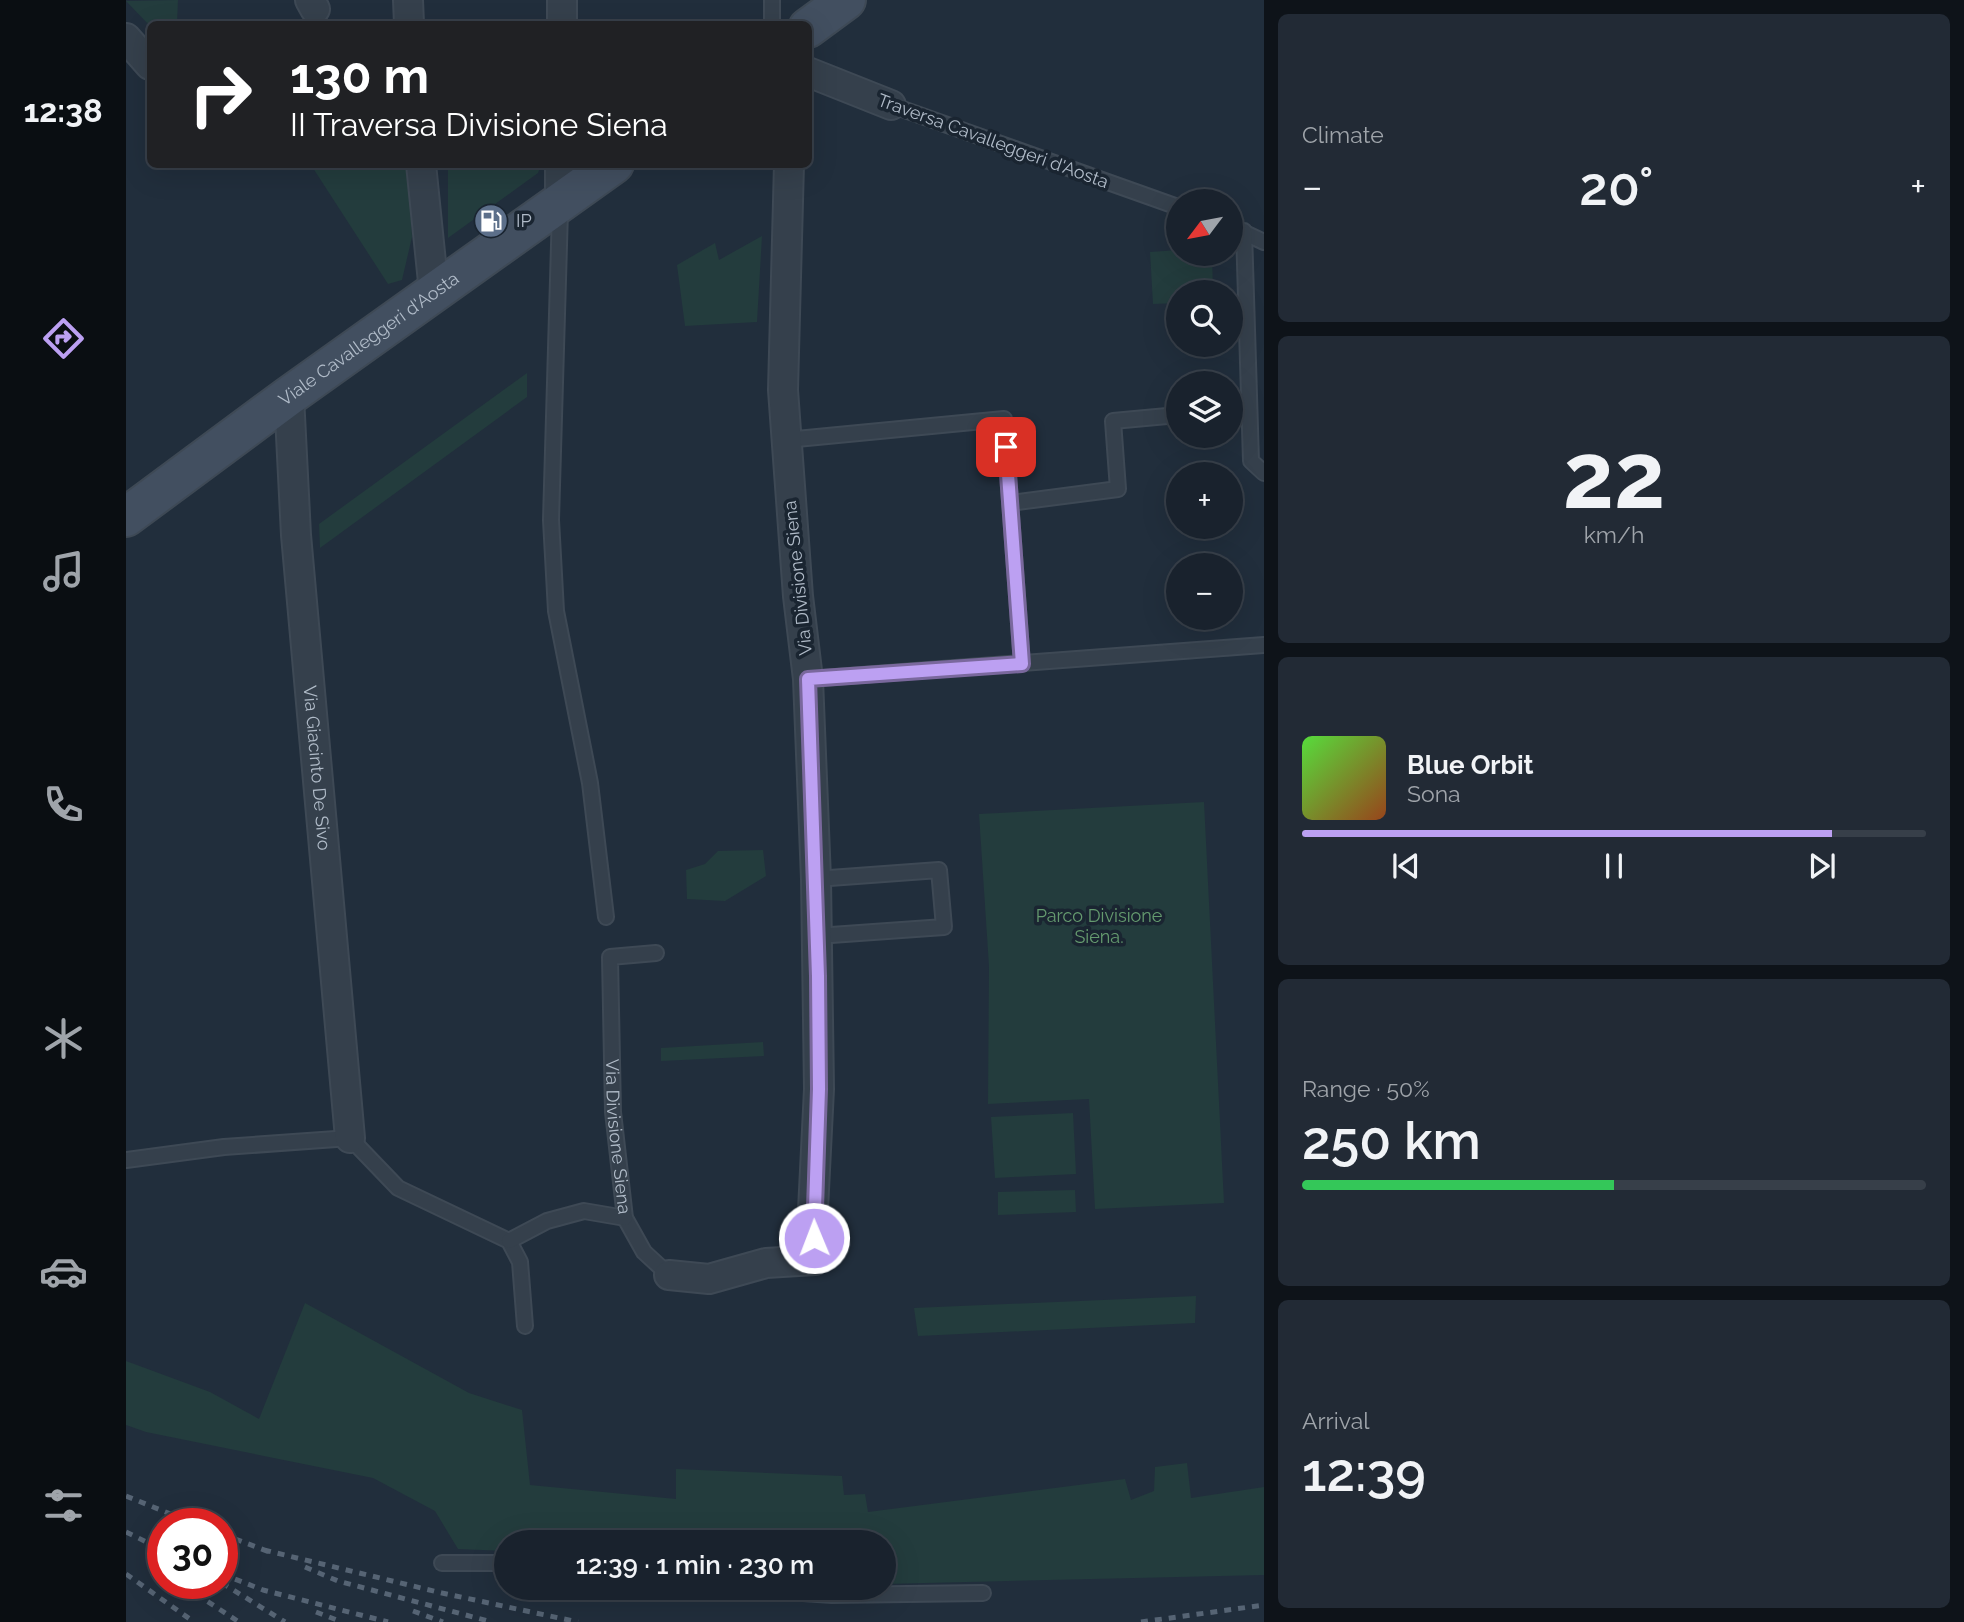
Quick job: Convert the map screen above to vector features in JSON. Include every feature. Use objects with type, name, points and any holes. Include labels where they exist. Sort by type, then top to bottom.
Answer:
[{"type":"street","points":[[408,0],[410,21]]},
{"type":"street","points":[[562,0],[562,21]]},
{"type":"street","points":[[812,25],[846,0]]},
{"type":"street","points":[[126,38],[147,62]]},
{"type":"street","name":"Traversa Cavalleggeri d'Aosta","points":[[812,74],[891,105]]},
{"type":"street","points":[[421,168],[434,292]]},
{"type":"street","points":[[560,168],[560,202]]},
{"type":"street","name":"Viale Cavalleggeri d'Aosta","points":[[126,517],[289,396],[608,168]]},
{"type":"street","name":"Via Divisione Siena","points":[[668,1275],[709,1279],[766,1263],[815,1261],[813,1210],[819,1089],[816,879],[808,679],[786,440],[783,304],[789,168]]},
{"type":"street","name":"Via Giacinto De Sivo","points":[[289,396],[297,546],[350,1138]]},
{"type":"lane","points":[[772,0],[772,21]]},
{"type":"lane","name":"Traversa Cavalleggeri d'Aosta","points":[[891,105],[1166,203]]},
{"type":"lane","points":[[560,202],[551,520],[556,598],[590,783],[606,917]]},
{"type":"lane","points":[[1243,231],[1264,242]]},
{"type":"lane","points":[[1239,266],[1251,461],[1264,473]]},
{"type":"lane","points":[[1010,503],[1118,489],[1113,421],[1166,416]]},
{"type":"lane","points":[[786,440],[1004,419],[1022,664]]},
{"type":"lane","points":[[808,679],[1264,645]]},
{"type":"lane","points":[[816,879],[939,870],[944,927],[817,936]]},
{"type":"lane","name":"Via Divisione Siena","points":[[656,953],[610,957],[613,1112],[625,1218],[644,1252],[668,1275]]},
{"type":"lane","points":[[126,1160],[224,1147],[350,1138],[398,1188],[509,1241],[520,1262],[525,1326]]},
{"type":"lane","points":[[509,1241],[547,1221],[584,1211],[625,1218]]},
{"type":"lane","points":[[442,1563],[494,1563]]},
{"type":"lane","points":[[896,1594],[983,1593]]},
{"type":"green space","points":[[178,0],[177,21],[147,23],[126,1]]},
{"type":"green space","points":[[313,168],[408,168],[412,237],[402,280],[388,284]]},
{"type":"green space","points":[[448,168],[540,168],[538,173],[448,238]]},
{"type":"green space","points":[[762,236],[757,322],[685,326],[677,265],[715,243],[719,260]]},
{"type":"green space","points":[[1166,251],[1166,266],[1212,266],[1213,280],[1166,280],[1166,303],[1153,304],[1150,252]]},
{"type":"green space","points":[[527,373],[527,397],[320,548],[319,524]]},
{"type":"green space","name":"Parco Divisione Siena.","points":[[1204,802],[1224,1203],[1095,1209],[1089,1099],[988,1104],[989,966],[979,814]]},
{"type":"green space","points":[[763,850],[766,876],[725,901],[687,899],[686,870],[705,864],[718,851]]},
{"type":"green space","points":[[763,1042],[764,1056],[661,1061],[661,1048]]},
{"type":"green space","points":[[1073,1113],[1076,1174],[995,1178],[991,1117]]},
{"type":"green space","points":[[1075,1190],[1076,1212],[998,1215],[998,1192]]},
{"type":"green space","points":[[1196,1296],[1195,1323],[918,1336],[914,1308]]},
{"type":"green space","points":[[305,1303],[469,1393],[522,1410],[530,1485],[676,1499],[676,1469],[842,1476],[844,1495],[865,1494],[868,1512],[1125,1479],[1131,1500],[1154,1491],[1155,1467],[1187,1463],[1191,1498],[1264,1487],[1264,1575],[896,1584],[896,1530],[494,1530],[494,1550],[458,1549],[435,1511],[373,1478],[146,1432],[126,1425],[126,1361],[210,1392],[259,1419]]},
{"type":"railway","points":[[126,1496],[156,1508]]},
{"type":"railway","points":[[126,1532],[147,1542]]},
{"type":"railway","points":[[238,1540],[272,1553]]},
{"type":"railway","points":[[264,1550],[442,1593],[578,1622]]},
{"type":"railway","points":[[305,1567],[338,1581],[492,1622]]},
{"type":"railway","points":[[126,1574],[194,1622]]},
{"type":"railway","points":[[238,1580],[263,1590],[388,1622]]},
{"type":"railway","points":[[238,1593],[285,1622]]},
{"type":"railway","points":[[204,1599],[239,1622]]},
{"type":"railway","points":[[1141,1622],[1264,1605]]},
{"type":"railway","points":[[413,1611],[443,1622]]},
{"type":"railway","points":[[316,1612],[342,1622]]},
{"type":"place","name":"IP","points":[[491,221]]},
{"type":"route","points":[[814,1238],[819,1089],[818,976],[808,679],[1022,664],[1006,447]]}]
